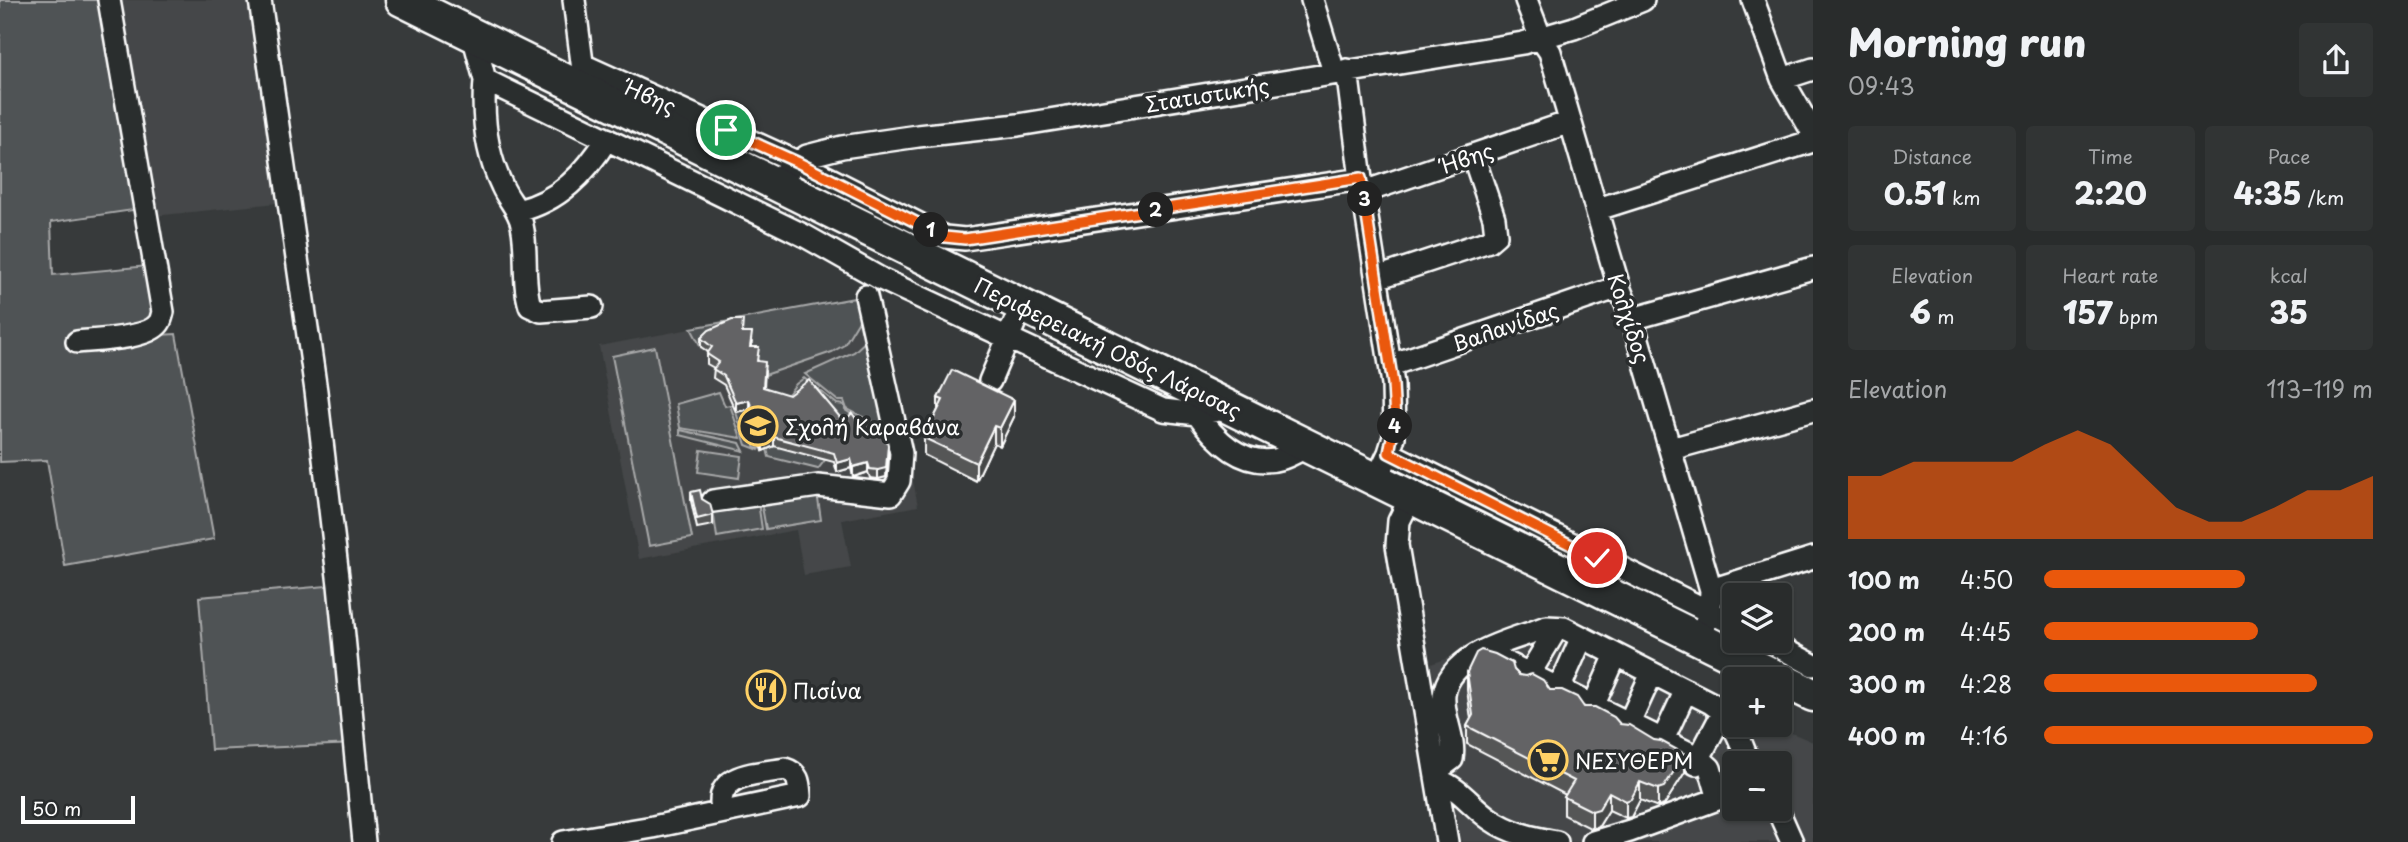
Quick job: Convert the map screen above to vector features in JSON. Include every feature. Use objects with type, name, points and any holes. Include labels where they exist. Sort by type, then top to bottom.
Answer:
[{"type":"highway","name":"Περιφερειακή Οδός Λάρισας","points":[[402,0],[473,35],[584,78],[772,182],[1308,446],[1383,467],[1411,497],[1704,625],[1755,661],[1813,695]]},
{"type":"street","points":[[77,342],[152,330],[160,322],[163,312],[109,0]]},
{"type":"street","points":[[260,0],[317,405],[339,584],[364,842]]},
{"type":"street","points":[[574,0],[584,78]]},
{"type":"street","points":[[1311,0],[1341,71],[1391,365],[1395,421],[1383,467],[1525,523],[1704,625],[1722,624]]},
{"type":"street","name":"Κολχίδος","points":[[1526,0],[1541,39],[1550,52],[1619,287],[1632,318],[1671,449],[1711,590],[1704,625]]},
{"type":"street","name":"Στατιστικής","points":[[772,182],[797,162],[821,151],[1018,125],[1541,39],[1641,0]]},
{"type":"street","points":[[1753,0],[1782,79],[1813,133]]},
{"type":"street","points":[[473,35],[485,79],[488,148],[494,170],[504,192],[518,211],[522,226],[530,306],[541,311],[592,307]]},
{"type":"street","points":[[1782,79],[1813,69]]},
{"type":"street","name":"Ήβης","points":[[584,78],[797,162],[945,237],[965,239],[1362,185],[1473,155],[1570,122]]},
{"type":"street","points":[[485,79],[805,236],[881,279],[1163,410],[1196,414],[1231,408]]},
{"type":"street","points":[[518,211],[553,198],[571,184],[593,162],[607,139]]},
{"type":"street","points":[[1598,209],[1813,141]]},
{"type":"street","points":[[1377,278],[1489,241],[1496,236],[1494,218],[1473,155]]},
{"type":"street","points":[[1632,318],[1813,268]]},
{"type":"street","name":"Βαλανίδας","points":[[1391,365],[1619,287]]},
{"type":"street","points":[[713,501],[818,486],[891,494],[899,481],[901,453],[866,296]]},
{"type":"street","points":[[990,381],[1022,305]]},
{"type":"street","points":[[1671,449],[1813,410]]},
{"type":"street","points":[[1196,414],[1221,444],[1249,458],[1265,461],[1282,458],[1308,446]]},
{"type":"street","points":[[1411,497],[1399,521],[1397,545],[1447,842]]},
{"type":"street","points":[[1711,590],[1813,558]]},
{"type":"street","points":[[1437,776],[1452,759],[1454,751],[1444,696],[1447,684],[1459,668],[1492,645],[1550,631],[1580,641],[1722,710]]},
{"type":"street","points":[[1524,676],[1550,631]]},
{"type":"street","points":[[1557,692],[1580,641]]},
{"type":"street","points":[[1479,653],[1503,661],[1524,676],[1710,768],[1721,798],[1593,842]]},
{"type":"street","points":[[1591,709],[1615,659]]},
{"type":"street","points":[[1755,661],[1813,665]]},
{"type":"street","points":[[1628,727],[1650,677]]},
{"type":"street","points":[[1661,743],[1684,693]]},
{"type":"street","points":[[1698,761],[1722,719]]},
{"type":"street","points":[[563,842],[653,827],[800,796],[798,778],[793,771],[785,769],[735,779],[727,784],[721,798],[722,811]]},
{"type":"street","points":[[1437,776],[1503,827],[1530,838],[1557,842]]},
{"type":"street","points":[[1783,821],[1792,842]]},
{"type":"shaded area","points":[[0,0],[104,0],[140,209],[51,222],[53,275],[148,266],[160,335],[176,334],[214,539],[65,566],[47,460],[0,462]]},
{"type":"shaded area","points":[[118,0],[256,0],[287,202],[154,216]]},
{"type":"shaded area","name":"Σχολή Καραβάνα","points":[[878,294],[918,506],[842,520],[851,567],[804,575],[796,530],[639,559],[599,346]]},
{"type":"shaded area","points":[[860,297],[864,312],[844,345],[832,352],[765,375],[765,371],[709,339],[701,347],[691,328]]},
{"type":"shaded area","points":[[869,338],[888,430],[847,409],[844,401],[838,401],[805,374],[854,352]]},
{"type":"shaded area","points":[[655,347],[692,538],[649,546],[612,356]]},
{"type":"shaded area","points":[[804,378],[837,404],[845,405],[845,410],[884,435],[846,429],[782,402]]},
{"type":"shaded area","points":[[719,392],[725,406],[730,405],[741,438],[680,428],[676,404]]},
{"type":"shaded area","points":[[749,409],[758,437],[752,439],[755,448],[760,448],[759,450],[746,445],[736,412]]},
{"type":"shaded area","points":[[680,430],[740,443],[744,451],[680,435]]},
{"type":"shaded area","points":[[778,445],[825,460],[818,469],[769,457],[767,449]]},
{"type":"shaded area","points":[[701,450],[742,456],[739,478],[698,472]]},
{"type":"shaded area","points":[[817,492],[821,520],[766,529],[761,501]]},
{"type":"shaded area","points":[[758,502],[762,529],[717,537],[713,510]]},
{"type":"shaded area","points":[[338,585],[356,744],[211,750],[199,597]]},
{"type":"shaded area","points":[[1557,621],[1722,717],[1722,737],[1792,737],[1792,733],[1813,742],[1813,842],[1461,842],[1431,664]]},
{"type":"building","points":[[732,320],[743,320],[742,333],[752,333],[750,347],[759,347],[757,361],[765,362],[763,387],[789,395],[809,380],[844,422],[852,413],[861,426],[868,419],[878,432],[884,427],[888,445],[886,468],[870,469],[868,463],[853,467],[851,459],[837,463],[834,453],[774,437],[763,442],[749,400],[736,403],[724,376],[713,369],[719,362],[707,354],[712,347],[701,338],[709,330]]},
{"type":"building","points":[[952,370],[1014,400],[1000,428],[994,426],[976,463],[924,438],[943,400],[938,398]]},
{"type":"building","points":[[700,490],[702,499],[710,504],[713,515],[697,519],[691,492]]},
{"type":"building","points":[[1481,650],[1512,663],[1519,675],[1532,674],[1543,680],[1550,690],[1562,690],[1577,697],[1584,707],[1595,707],[1614,717],[1620,724],[1629,725],[1685,754],[1664,787],[1658,789],[1640,782],[1631,799],[1626,801],[1609,792],[1599,809],[1592,811],[1564,797],[1574,781],[1467,726],[1473,715],[1467,672],[1476,653]]},
{"type":"place","name":"Σχολή Καραβάνα","points":[[758,426]]},
{"type":"place","name":"Πισίνα","points":[[766,690]]},
{"type":"place","name":"ΝΕΣΥΘΕΡΜ","points":[[1548,760]]},
{"type":"route","points":[[726,130],[797,162],[812,172],[945,237],[965,239],[1361,178],[1393,384],[1395,421],[1389,453],[1597,558]]}]
